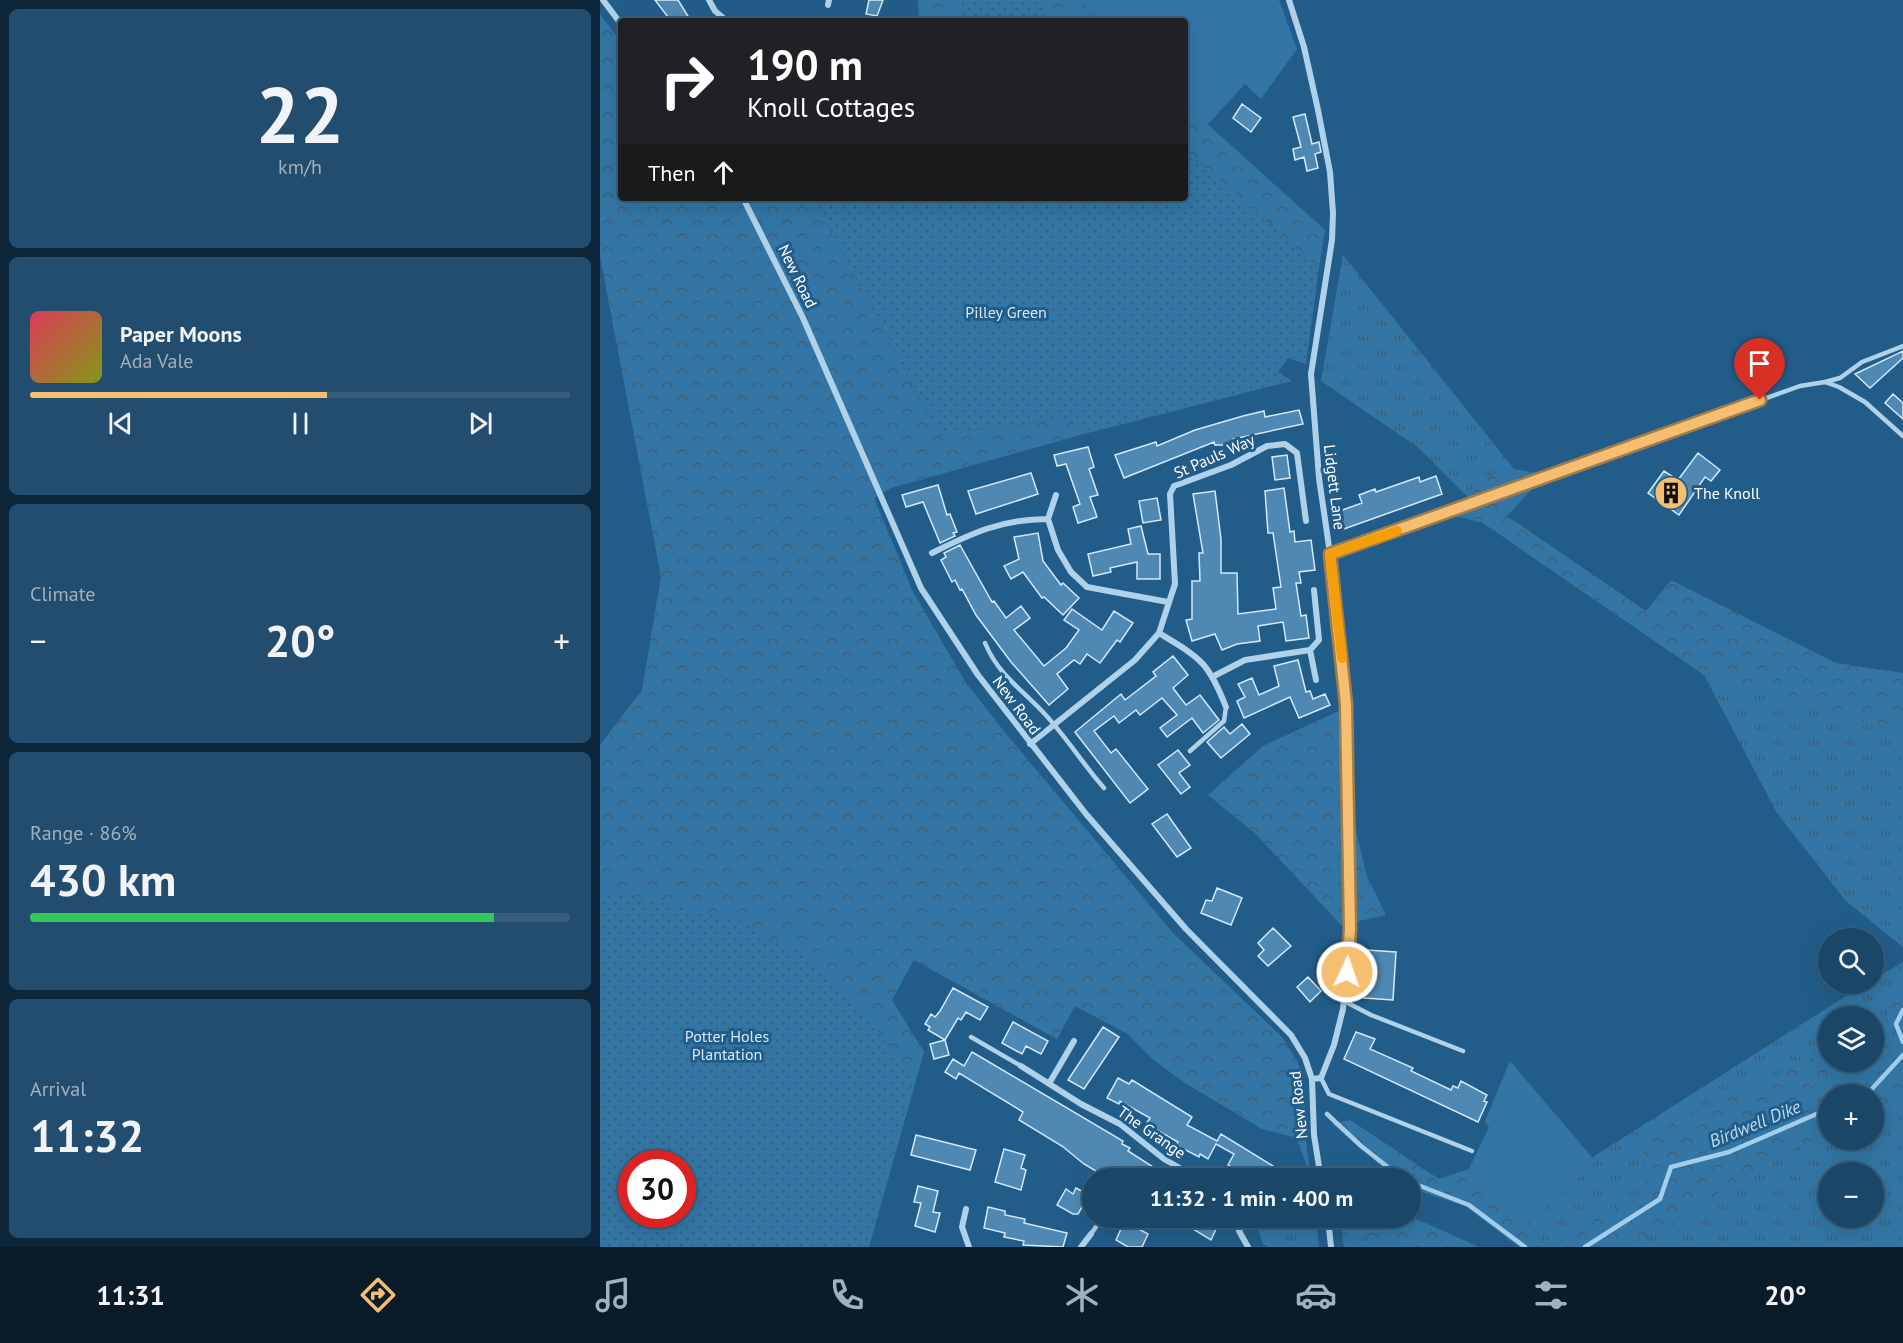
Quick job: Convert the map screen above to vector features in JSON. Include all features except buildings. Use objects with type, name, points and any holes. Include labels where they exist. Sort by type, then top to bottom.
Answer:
[{"type":"street","points":[[603,0],[618,20]]},
{"type":"street","points":[[709,0],[724,18]]},
{"type":"street","name":"Lidgett Lane","points":[[1289,0],[1304,47],[1318,110],[1330,172],[1332,203],[1332,240],[1311,374],[1319,478],[1330,554],[1346,704],[1350,929],[1344,1001],[1334,1045],[1321,1078]]},
{"type":"street","name":"New Road","points":[[744,201],[803,318],[921,588],[940,621],[1030,744],[1086,814],[1186,929],[1291,1035],[1305,1058],[1312,1079],[1314,1135],[1319,1168]]},
{"type":"street","name":"St Pauls Way","points":[[1030,744],[1135,660],[1159,633],[1175,584],[1170,494],[1174,486],[1231,465],[1268,447],[1285,444],[1297,453],[1306,520]]},
{"type":"street","points":[[1056,495],[1048,519],[1058,550],[1071,572],[1087,587],[1168,602]]},
{"type":"street","points":[[1330,554],[1446,514]]},
{"type":"street","points":[[932,553],[978,530],[1018,519],[1048,519]]},
{"type":"street","points":[[1214,676],[1245,660],[1310,650],[1319,640],[1314,590]]},
{"type":"street","points":[[1159,633],[1194,654],[1214,676],[1226,707]]},
{"type":"street","points":[[1310,650],[1316,680]]},
{"type":"street","points":[[1050,1082],[1074,1041]]},
{"type":"street","name":"The Grange","points":[[1021,1066],[1050,1082],[1081,1104],[1120,1124],[1181,1168]]},
{"type":"street","points":[[1312,1079],[1321,1078]]},
{"type":"street","points":[[966,1209],[962,1227],[969,1247]]},
{"type":"street","points":[[1241,1228],[1239,1231],[1243,1242],[1248,1247]]},
{"type":"street","points":[[1329,1228],[1331,1247]]},
{"type":"street","points":[[1081,1247],[1090,1234]]},
{"type":"lane","points":[[1446,514],[1789,390],[1840,378],[1862,362],[1903,346]]},
{"type":"lane","points":[[1825,382],[1864,402],[1903,436]]},
{"type":"lane","points":[[985,643],[990,655],[1018,691],[1041,710],[1104,788]]},
{"type":"lane","points":[[1190,751],[1224,721],[1226,707]]},
{"type":"lane","points":[[1344,1001],[1371,1015],[1463,1051]]},
{"type":"lane","points":[[971,1037],[1021,1066]]},
{"type":"lane","points":[[1321,1078],[1329,1094],[1472,1151]]},
{"type":"lane","points":[[1090,1234],[1094,1228]]},
{"type":"green space","points":[[918,0],[963,0],[964,18],[919,18]]},
{"type":"green space","points":[[963,0],[1042,0],[1044,18],[964,18]]},
{"type":"green space","points":[[1042,0],[1086,0],[1085,9],[1095,18],[1044,18]]},
{"type":"green space","points":[[1086,0],[1279,0],[1297,49],[1261,99],[1245,84],[1207,125],[1188,107],[1188,18],[1095,18],[1085,9]]},
{"type":"green space","points":[[600,14],[618,38],[618,201],[815,201],[940,435],[1071,418],[1080,435],[891,488],[874,498],[913,592],[966,683],[1173,933],[1282,1037],[1297,1061],[1304,1083],[1305,1134],[1310,1168],[1307,1168],[1297,1138],[1262,1129],[1185,1083],[1151,1058],[1128,1034],[1075,1006],[1057,1039],[914,960],[892,1000],[924,1052],[869,1247],[600,1247],[600,745],[642,690],[661,577],[600,256]]},
{"type":"green space","points":[[1188,107],[1325,230],[1319,268],[1188,152]]},
{"type":"green space","name":"Pilley Green","points":[[1188,152],[1319,268],[1306,364],[1288,358],[1278,372],[1292,381],[1080,435],[1071,418],[940,435],[815,201],[1188,201]]},
{"type":"green space","points":[[1343,255],[1514,469],[1492,474],[1466,495],[1419,448],[1321,381]]},
{"type":"green space","points":[[1514,469],[1538,473],[1533,488],[1507,516],[1646,611],[1671,580],[1836,663],[1903,673],[1903,732],[1704,675],[1483,523],[1456,516],[1475,507],[1466,495],[1492,474]]},
{"type":"green space","points":[[1704,675],[1903,732],[1903,947],[1884,932],[1884,928],[1879,928],[1846,901],[1777,813]]},
{"type":"green space","points":[[1339,711],[1354,822],[1367,877],[1386,915],[1341,925],[1255,833],[1208,795],[1263,746]]},
{"type":"green space","name":"Potter Holes Plantation","points":[[608,890],[743,921],[803,954],[856,1004],[913,1075],[866,1247],[600,1247],[600,892]]},
{"type":"green space","points":[[1903,962],[1903,985],[1884,1022],[1884,1006],[1830,1006],[1849,994],[1884,994],[1884,973]]},
{"type":"green space","points":[[1903,985],[1903,1099],[1884,1108],[1884,1084],[1818,1084],[1818,1138],[1768,1160],[1656,1234],[1617,1247],[1519,1247],[1465,1206],[1421,1191],[1421,1168],[1384,1168],[1332,1124],[1350,1120],[1439,1179],[1469,1169],[1548,1246],[1645,1190],[1642,1136],[1818,1057],[1818,1072],[1884,1072],[1884,1022]]},
{"type":"green space","points":[[1818,1014],[1818,1057],[1642,1136],[1645,1190],[1548,1246],[1526,1225],[1595,1162],[1593,1157]]},
{"type":"green space","points":[[1510,1061],[1596,1162],[1526,1225],[1469,1169],[1489,1127],[1485,1121]]},
{"type":"green space","points":[[1903,1099],[1903,1247],[1617,1247],[1656,1234],[1768,1160],[1818,1138],[1818,1150],[1884,1150],[1884,1108]]},
{"type":"green space","points":[[1421,1221],[1479,1247],[1395,1247],[1373,1234],[1343,1242],[1342,1228],[1421,1228]]},
{"type":"green space","points":[[1258,1228],[1317,1228],[1319,1247],[1268,1247],[1263,1244]]},
{"type":"green space","points":[[1373,1234],[1395,1247],[1344,1247],[1343,1242]]},
{"type":"waterway","name":"Birdwell Dike","points":[[1903,1010],[1896,1024],[1903,1042]]},
{"type":"waterway","name":"Birdwell Dike","points":[[1876,1084],[1903,1055]]},
{"type":"waterway","name":"Birdwell Dike","points":[[1585,1247],[1660,1199],[1671,1167],[1729,1152],[1818,1113]]},
{"type":"waterway","name":"Birdwell Dike","points":[[1327,1114],[1361,1146],[1389,1168]]},
{"type":"waterway","name":"Birdwell Dike","points":[[1421,1186],[1469,1205],[1525,1247]]},
{"type":"slow traffic","points":[[1342,658],[1330,554],[1397,531]]},
{"type":"place","name":"The Knoll","points":[[1671,493]]},
{"type":"route","points":[[1347,972],[1350,929],[1346,811],[1346,704],[1330,554],[1760,400]]}]
